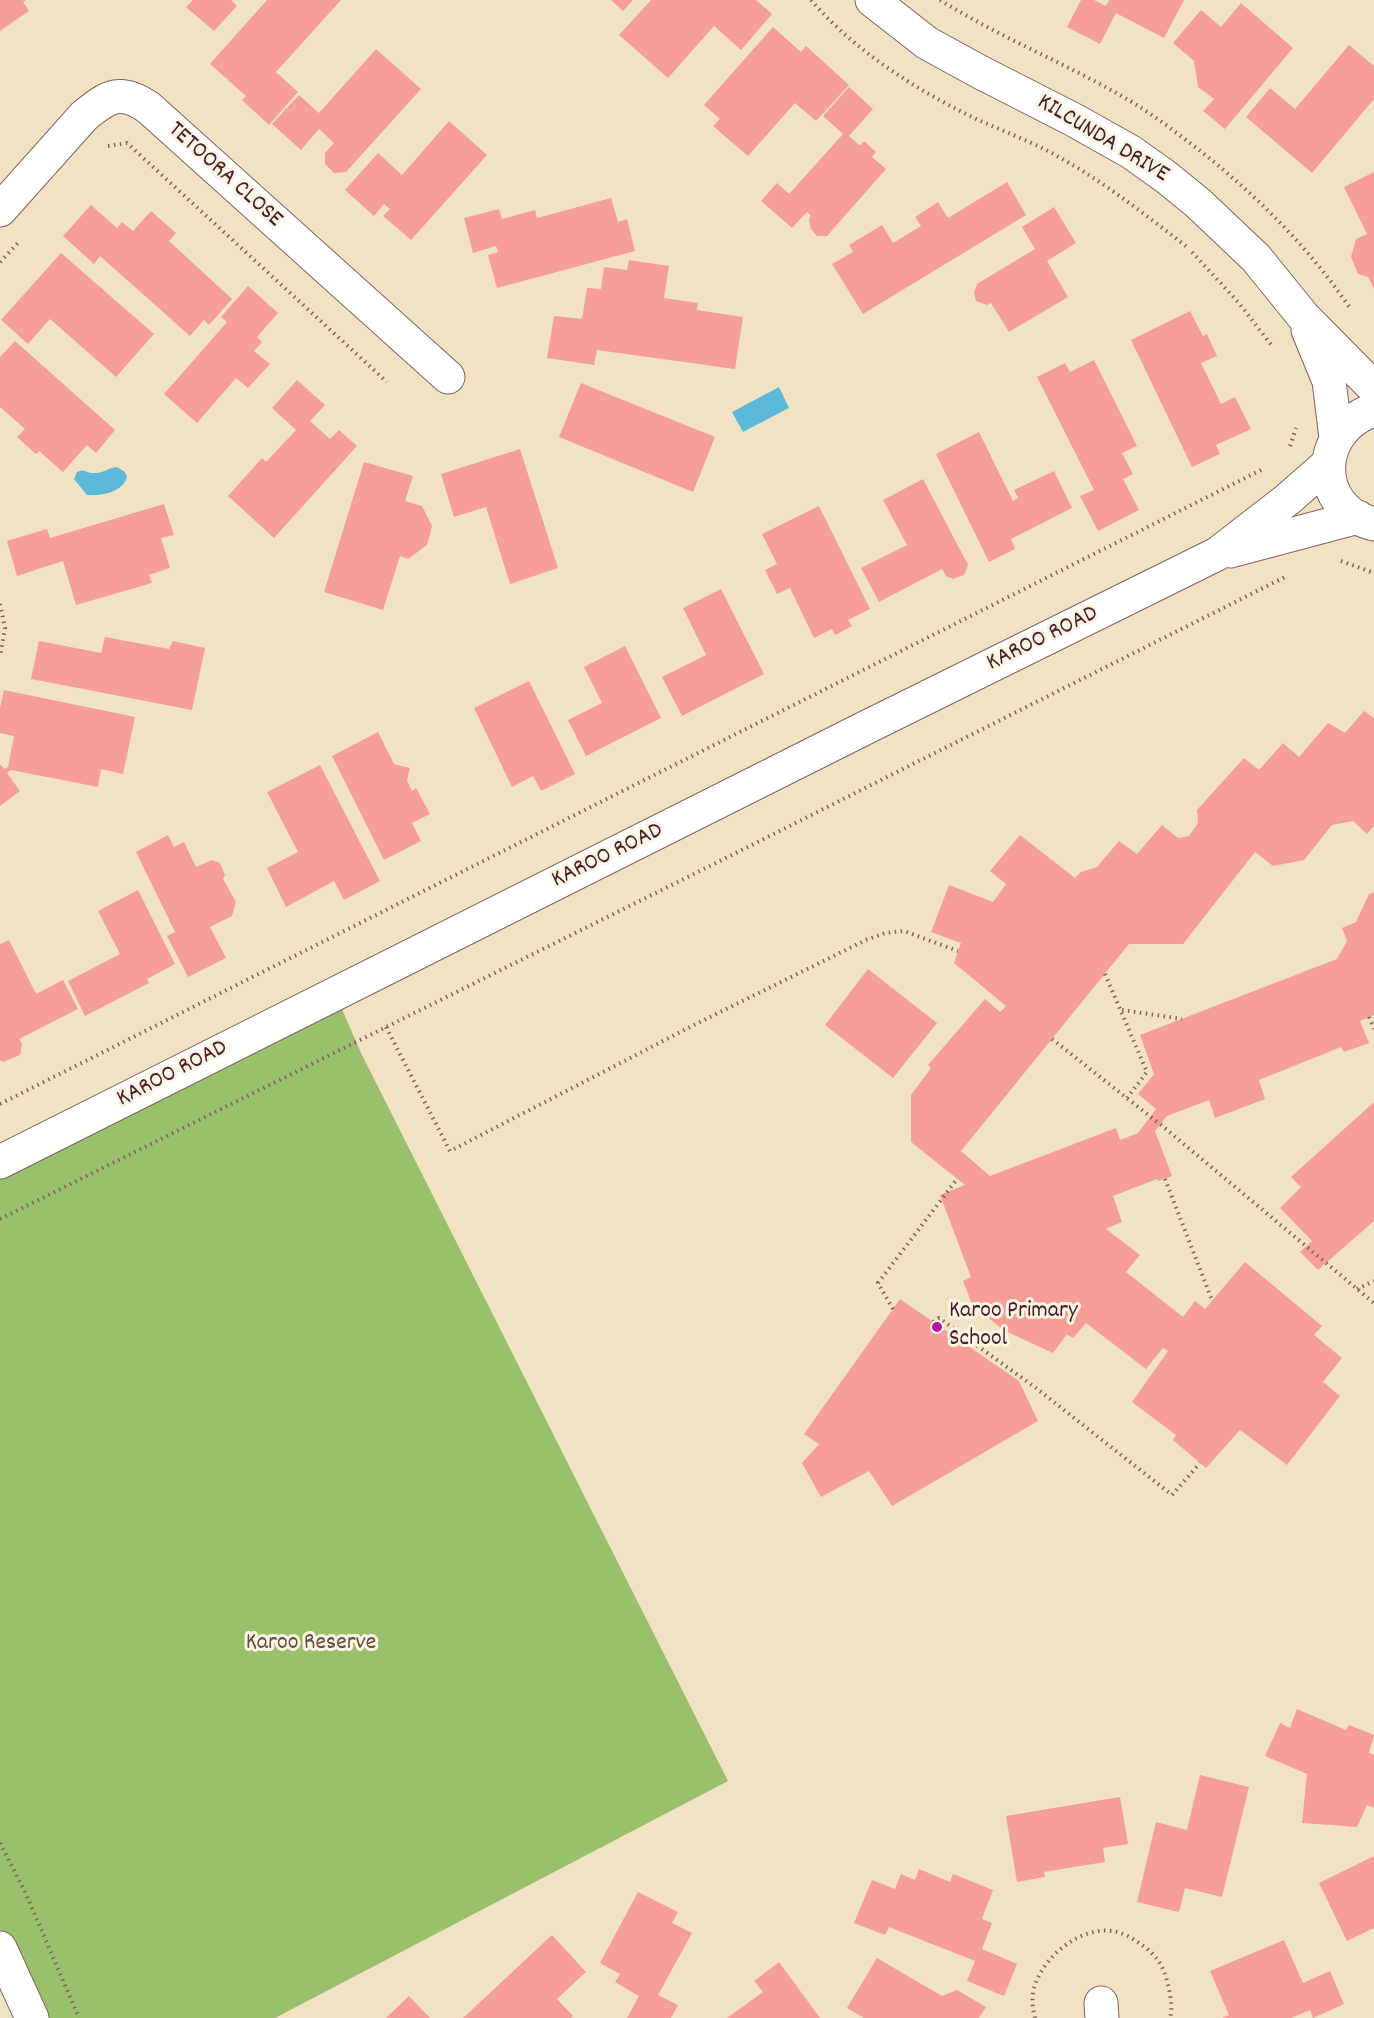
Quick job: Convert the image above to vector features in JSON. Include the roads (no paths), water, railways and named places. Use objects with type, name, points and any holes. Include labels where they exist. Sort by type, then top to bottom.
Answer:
[{"type":"street","name":"KILCUNDA DRIVE","points":[[872,0],[927,43],[1083,125],[1131,152],[1166,177],[1198,203],[1256,258],[1303,316],[1374,388]]},
{"type":"street","name":"TETOORA CLOSE","points":[[0,210],[84,116],[113,96],[132,98],[149,108],[448,376]]},
{"type":"street","name":"KILCUNDA DRIVE","points":[[1303,316],[1329,381],[1332,451],[1330,480],[1345,508],[1366,521]]},
{"type":"street","name":"KAROO ROAD","points":[[0,1162],[1217,554],[1288,499],[1332,451],[1347,424],[1360,414],[1374,410]]},
{"type":"street","name":"KAROO ROAD","points":[[1217,554],[1366,521]]},
{"type":"street","points":[[0,1948],[32,2018]]},
{"type":"water","points":[[779,387],[789,408],[743,432],[732,412]]},
{"type":"water","points":[[117,467],[125,472],[127,477],[125,482],[117,490],[105,494],[87,495],[74,479],[79,471],[96,473]]},
{"type":"place","name":"Karoo Primary School","points":[[937,1327]]},
{"type":"park label","name":"Karoo Reserve","points":[[311,1645]]}]
